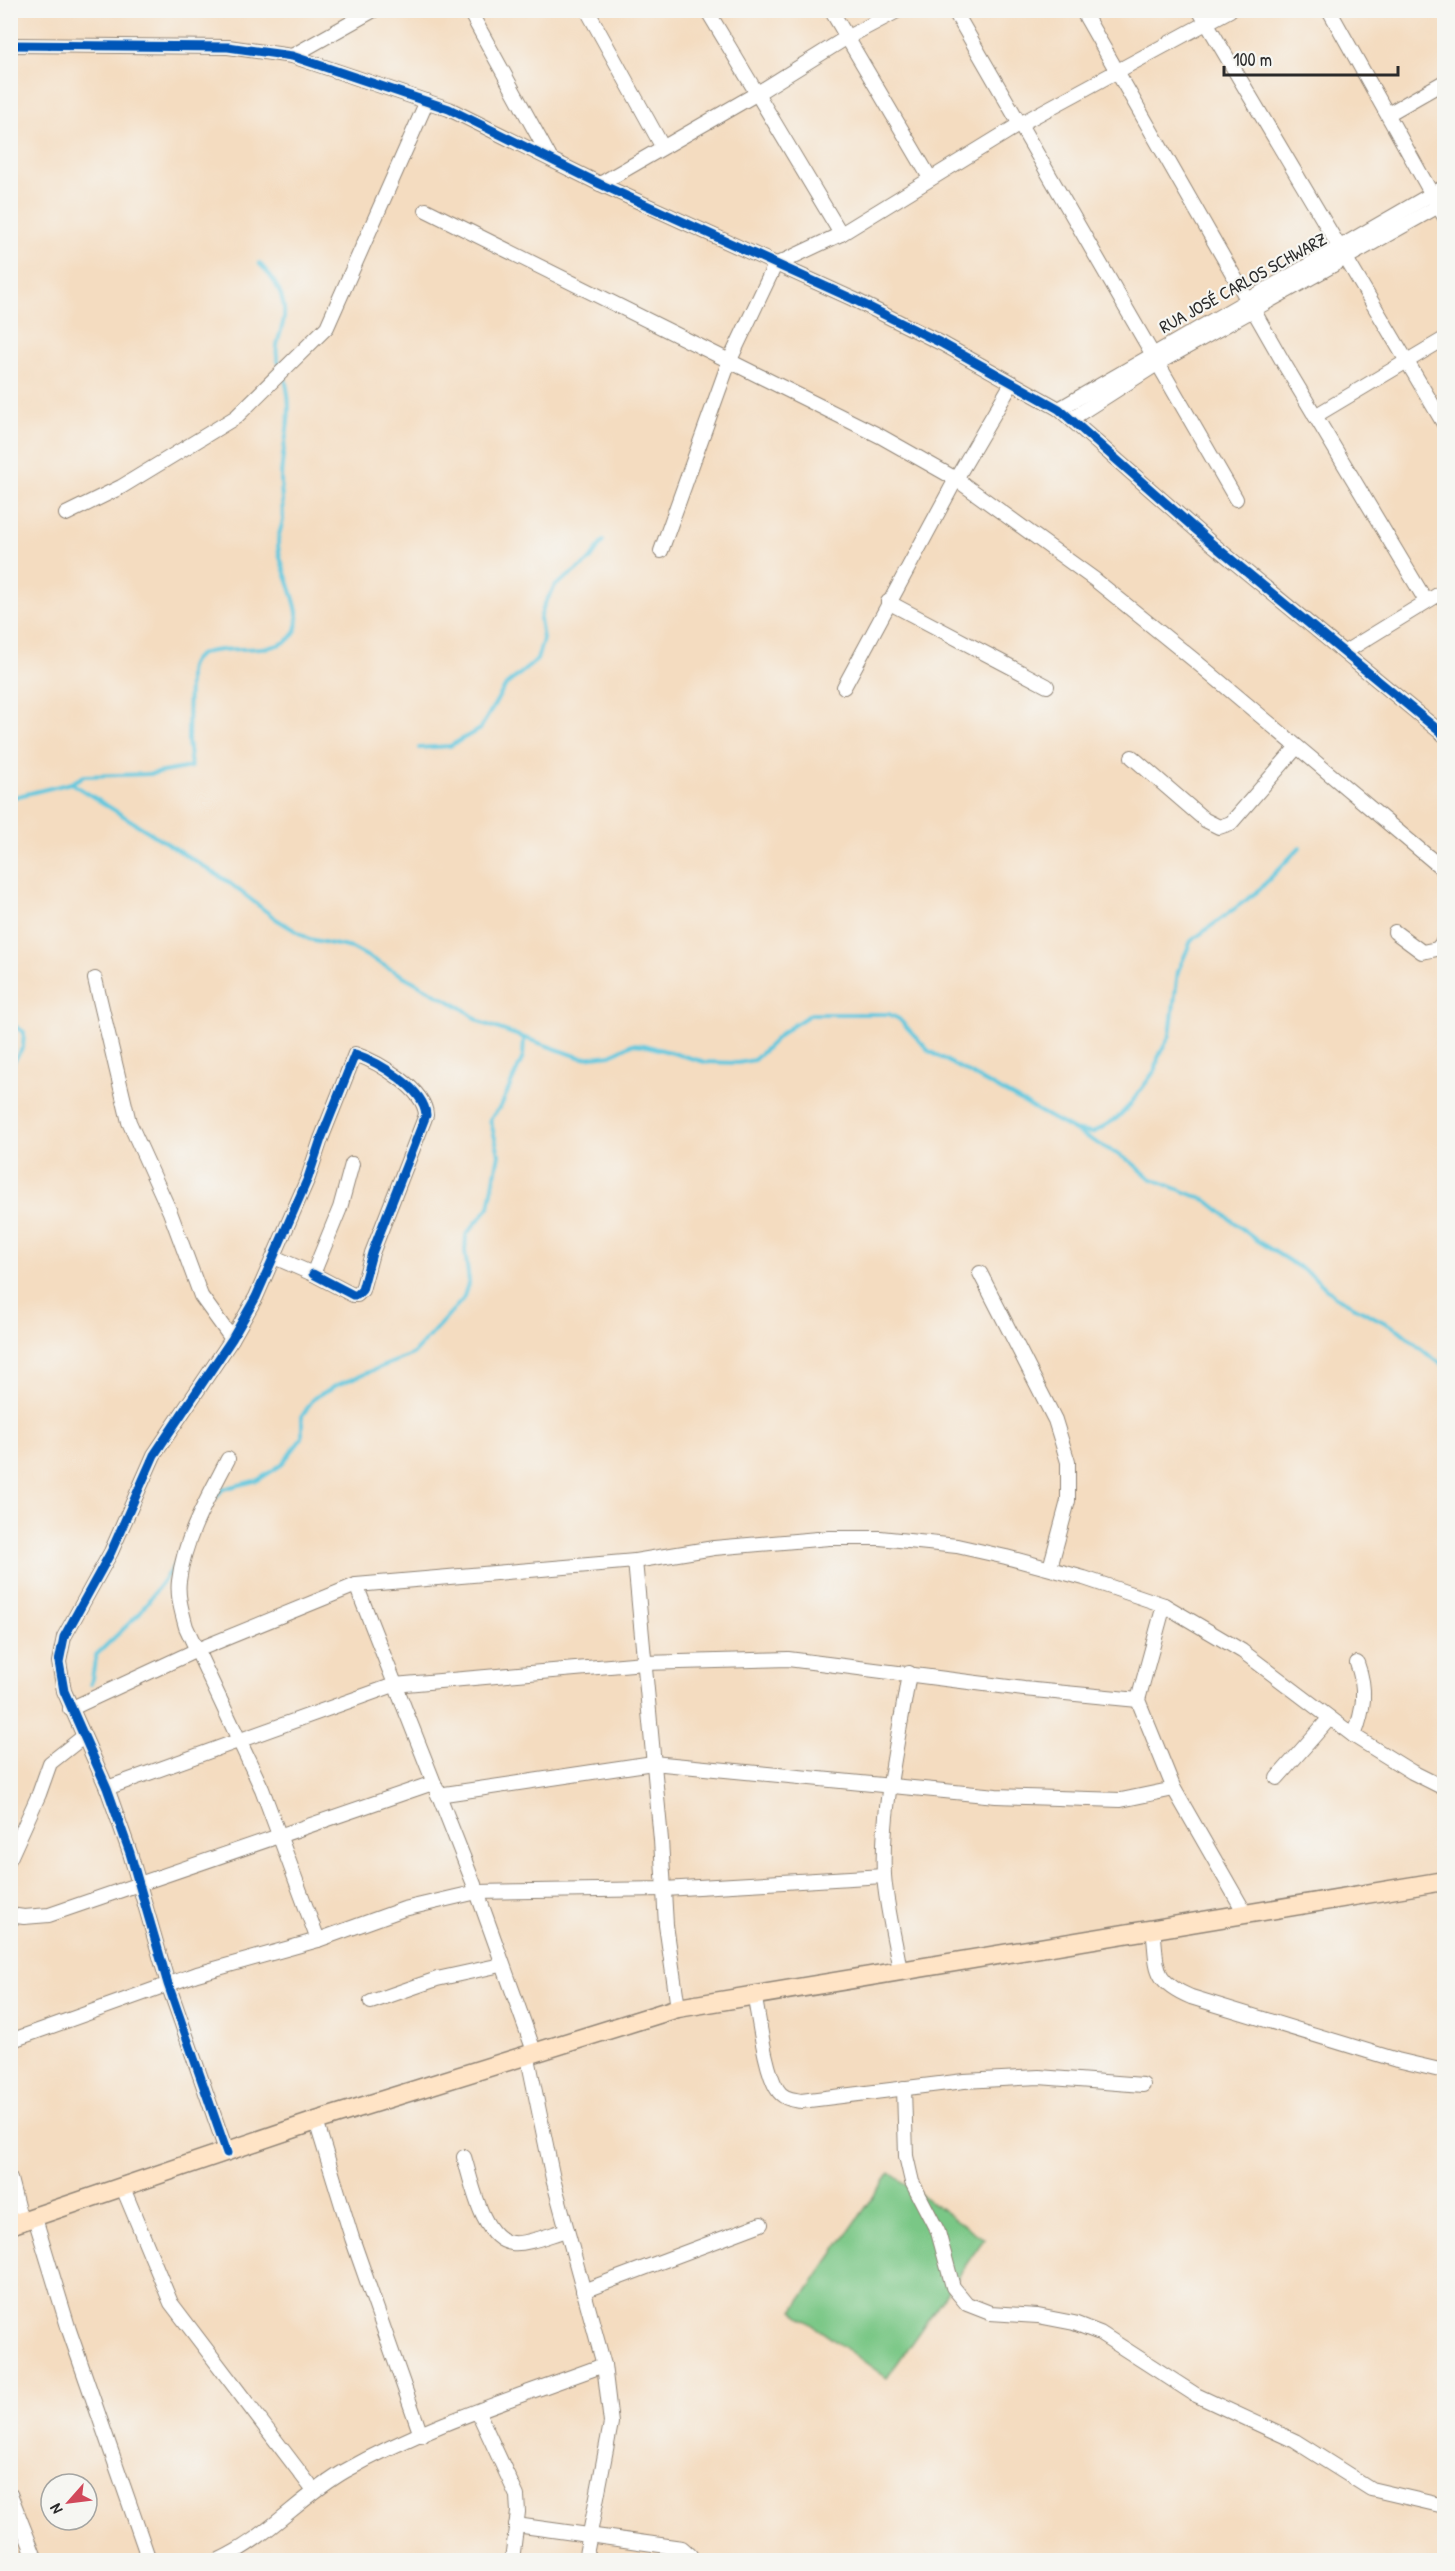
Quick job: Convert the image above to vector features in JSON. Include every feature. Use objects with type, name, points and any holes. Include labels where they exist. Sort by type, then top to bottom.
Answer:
[{"type":"street","points":[[469,10],[549,156]]},
{"type":"street","points":[[587,10],[662,147]]},
{"type":"street","points":[[707,10],[841,234]]},
{"type":"street","points":[[831,10],[930,178]]},
{"type":"street","points":[[600,184],[756,94],[846,38],[899,10]]},
{"type":"street","points":[[954,10],[1157,358],[1236,499]]},
{"type":"street","points":[[1082,10],[1315,416],[1426,601]]},
{"type":"street","points":[[1199,10],[1444,424]]},
{"type":"street","points":[[661,551],[729,362],[775,265],[841,234],[1020,124],[1230,10]]},
{"type":"street","points":[[1329,10],[1441,201]]},
{"type":"street","points":[[292,56],[363,12]]},
{"type":"street","points":[[10,45],[228,47],[292,56],[427,101],[549,156],[600,184],[853,299],[1059,409],[1210,542],[1345,651],[1444,735]]},
{"type":"street","points":[[1388,114],[1444,82]]},
{"type":"street","points":[[66,514],[121,487],[236,417],[327,327],[427,101]]},
{"type":"street","name":"RUA JOSÉ CARLOS SCHWARZ","points":[[1059,409],[1157,358],[1344,252],[1441,201]]},
{"type":"street","points":[[426,210],[880,436],[956,479],[1094,579],[1444,870]]},
{"type":"street","points":[[1315,416],[1444,339]]},
{"type":"street","name":"RUA JOSÉ CARLOS SCHWARZ","points":[[1071,419],[1157,358]]},
{"type":"street","points":[[844,687],[888,602],[1012,383]]},
{"type":"street","points":[[1345,651],[1444,591]]},
{"type":"street","points":[[888,602],[1047,686]]},
{"type":"street","points":[[1132,757],[1205,820],[1219,827],[1231,822],[1296,748]]},
{"type":"street","points":[[1395,932],[1422,952],[1437,949],[1444,941]]},
{"type":"street","points":[[95,979],[129,1122],[170,1212],[201,1296],[232,1339]]},
{"type":"street","points":[[227,2153],[168,1984],[141,1886],[107,1788],[70,1709],[60,1676],[59,1662],[64,1637],[111,1552],[154,1455],[232,1339],[256,1297],[308,1178],[355,1054],[363,1057],[391,1072],[423,1101],[424,1123],[372,1253],[360,1293],[353,1295],[274,1257]]},
{"type":"street","points":[[313,1274],[340,1208],[352,1164]]},
{"type":"street","points":[[980,1273],[1055,1420],[1068,1462],[1068,1501],[1050,1568]]},
{"type":"street","points":[[228,1459],[201,1512],[179,1581],[180,1602],[186,1627],[241,1739],[318,1940]]},
{"type":"street","points":[[70,1709],[197,1650],[356,1585],[635,1561],[714,1548],[829,1538],[879,1538],[957,1546],[1050,1568],[1164,1605],[1242,1651],[1354,1736],[1412,1772],[1444,1788]]},
{"type":"street","points":[[635,1561],[666,1925],[678,2008]]},
{"type":"street","points":[[356,1585],[477,1892],[530,2052],[553,2180],[604,2365],[611,2423],[585,2560]]},
{"type":"street","points":[[1164,1605],[1138,1700],[1174,1789],[1245,1913]]},
{"type":"street","points":[[107,1788],[394,1685],[644,1663],[788,1659],[1024,1689],[1138,1700]]},
{"type":"street","points":[[1354,1736],[1364,1707],[1364,1682],[1357,1663]]},
{"type":"street","points":[[900,1971],[884,1876],[891,1787],[909,1673]]},
{"type":"street","points":[[1277,1778],[1329,1719]]},
{"type":"street","points":[[10,1858],[39,1794],[50,1763],[83,1737]]},
{"type":"street","points":[[10,1915],[24,1917],[49,1915],[141,1886],[280,1836],[436,1789],[653,1763],[996,1796],[1105,1800],[1137,1798],[1174,1789]]},
{"type":"street","points":[[10,2041],[168,1984],[318,1940],[404,1909],[477,1892],[664,1889],[884,1876]]},
{"type":"street","points":[[22,2222],[316,2121],[530,2052],[678,2008],[1444,1881]]},
{"type":"street","points":[[1153,1928],[1158,1971],[1162,1981],[1170,1988],[1191,1997],[1398,2060],[1444,2071]]},
{"type":"street","points":[[371,2002],[437,1979],[501,1965]]},
{"type":"street","points":[[754,1994],[771,2074],[777,2089],[786,2098],[801,2101],[904,2088],[1039,2077],[1143,2085]]},
{"type":"street","points":[[904,2088],[906,2156],[912,2182],[938,2232],[953,2287],[967,2304],[990,2313],[1038,2316],[1074,2323],[1100,2333],[1196,2395],[1295,2441],[1371,2489],[1444,2506]]},
{"type":"street","points":[[316,2121],[352,2238],[421,2435]]},
{"type":"street","points":[[464,2157],[488,2227],[498,2240],[514,2244],[567,2230]]},
{"type":"street","points":[[10,2179],[22,2222],[69,2330],[149,2560]]},
{"type":"street","points":[[123,2188],[171,2302],[314,2491]]},
{"type":"street","points":[[584,2291],[761,2224]]},
{"type":"street","points":[[219,2560],[242,2549],[277,2524],[314,2491],[372,2457],[478,2412],[604,2365]]},
{"type":"street","points":[[478,2412],[516,2496],[516,2525],[512,2560]]},
{"type":"street","points":[[10,2494],[36,2560]]},
{"type":"street","points":[[516,2525],[682,2548],[693,2560]]},
{"type":"street","points":[[242,2549],[252,2560]]},
{"type":"green space","points":[[890,2173],[984,2239],[887,2378],[793,2311]]},
{"type":"waterway","points":[[259,263],[274,281],[283,302],[284,317],[277,351],[279,363]]},
{"type":"waterway","points":[[10,798],[71,783],[84,776],[151,774],[191,767],[188,741],[189,674],[193,661],[203,654],[217,650],[252,649],[284,643],[294,634],[297,625],[295,602],[282,564],[278,542],[283,520],[281,472],[289,413],[285,379]]},
{"type":"waterway","points":[[419,748],[450,746],[480,729],[506,685],[537,660],[543,639],[540,619],[544,605],[555,586],[589,561],[603,541]]},
{"type":"waterway","points":[[71,783],[227,881],[276,919],[309,939],[352,948],[462,1008],[482,1023],[582,1058],[611,1055],[632,1044],[644,1045],[705,1062],[738,1063],[754,1060],[783,1032],[811,1014],[889,1014],[899,1019],[929,1051],[1130,1161],[1150,1178],[1208,1201],[1256,1240],[1313,1276],[1334,1296],[1399,1330],[1432,1358],[1444,1365]]},
{"type":"waterway","points":[[1072,1130],[1093,1133],[1117,1118],[1129,1106],[1156,1069],[1158,1058],[1170,1035],[1178,971],[1191,941],[1257,892],[1300,847]]},
{"type":"waterway","points":[[10,1023],[24,1032],[23,1047],[10,1067]]},
{"type":"waterway","points":[[213,1500],[223,1489],[258,1480],[281,1465],[302,1438],[302,1416],[314,1398],[337,1385],[413,1354],[463,1299],[469,1281],[465,1251],[466,1235],[489,1207],[499,1154],[490,1119],[501,1106],[523,1057],[524,1038]]},
{"type":"waterway","points":[[91,1684],[96,1655],[138,1615],[176,1563]]},
{"type":"cycle path","points":[[10,45],[228,47],[292,56],[449,109],[600,184],[853,299],[943,344],[1059,409],[1210,542],[1444,735]]},
{"type":"cycle path","points":[[227,2153],[168,1984],[130,1853],[107,1788],[64,1691],[59,1662],[64,1637],[111,1552],[154,1455],[232,1339],[256,1297],[308,1178],[355,1054],[376,1063],[409,1086],[424,1105],[426,1115],[372,1253],[362,1290],[357,1295],[353,1295],[313,1274]]}]
